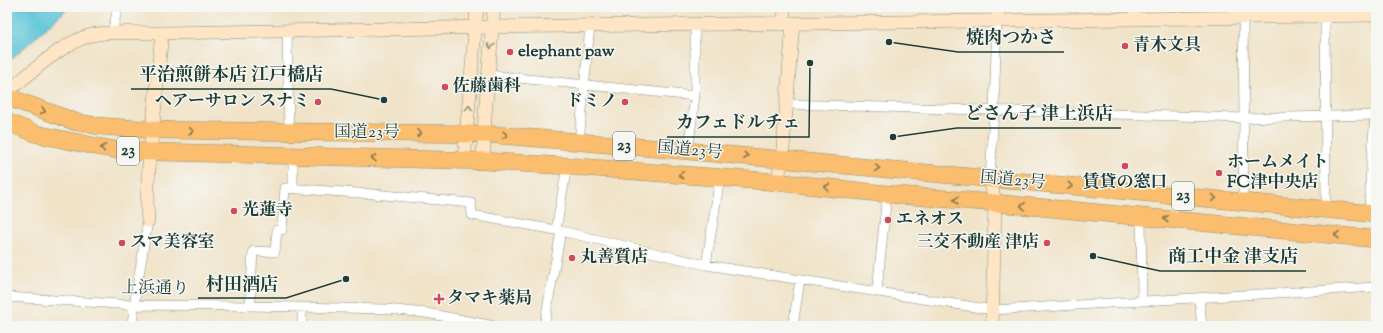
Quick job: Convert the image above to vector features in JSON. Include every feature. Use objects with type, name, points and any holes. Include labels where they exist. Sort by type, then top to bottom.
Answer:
[{"type":"highway","name":"国道23号","points":[[7,97],[76,122],[98,126],[152,130],[485,134],[1372,213]]},
{"type":"highway","name":"国道23号","points":[[7,122],[37,134],[94,146],[122,150],[483,161],[567,166],[778,182],[887,194],[1376,239]]},
{"type":"street","points":[[112,33],[118,7]]},
{"type":"street","points":[[464,161],[477,7]]},
{"type":"street","points":[[483,161],[494,7]]},
{"type":"street","points":[[778,182],[782,160],[786,104],[788,23],[784,7]]},
{"type":"street","points":[[992,326],[995,203],[990,179],[998,7]]},
{"type":"street","points":[[7,92],[68,45],[96,34],[112,33],[997,20],[1134,13],[1243,17],[1376,15]]},
{"type":"street","points":[[1325,16],[1326,209]]},
{"type":"street","points":[[1243,17],[1243,201]]},
{"type":"street","points":[[688,151],[695,96],[694,24]]},
{"type":"street","points":[[579,142],[590,26]]},
{"type":"street","points":[[287,31],[289,132]]},
{"type":"street","points":[[132,326],[148,222],[147,205],[150,150],[162,33]]},
{"type":"street","points":[[489,75],[695,96]]},
{"type":"street","points":[[786,104],[1244,118],[1375,116],[1371,165],[1372,213]]},
{"type":"street","points":[[293,155],[293,188]]},
{"type":"street","points":[[544,326],[559,231],[567,166]]},
{"type":"street","points":[[706,265],[720,178]]},
{"type":"street","points":[[250,306],[253,251],[275,252],[277,230],[282,230],[285,188],[471,203],[472,215],[559,231],[706,265],[993,310],[1376,287]]},
{"type":"street","points":[[877,291],[887,194]]},
{"type":"street","points":[[1141,217],[1142,301]]},
{"type":"street","points":[[793,326],[800,280]]},
{"type":"street","name":"上浜通り","points":[[7,297],[134,306],[250,306],[394,310],[426,313],[494,326]]},
{"type":"street","points":[[1199,298],[1202,326]]},
{"type":"street","points":[[302,307],[302,326]]},
{"type":"water","points":[[7,7],[69,7],[7,63]]},
{"type":"place","name":"焼肉つかさ","points":[[889,42]]},
{"type":"place","name":"青木文具","points":[[1125,46]]},
{"type":"place","name":"elephant paw","points":[[510,52]]},
{"type":"place","name":"カフェドルチェ","points":[[810,63]]},
{"type":"place","name":"佐藤歯科","points":[[445,87]]},
{"type":"place","name":"平治煎餅本店 江戸橋店","points":[[384,100]]},
{"type":"place","name":"ヘアーサロン スナミ","points":[[318,102]]},
{"type":"place","name":"ドミノ","points":[[625,102]]},
{"type":"place","name":"どさん子 津上浜店","points":[[893,137]]},
{"type":"place","name":"賃貸の窓口","points":[[1125,166]]},
{"type":"place","name":"ホームメイト FC津中央店","points":[[1219,173]]},
{"type":"place","name":"光蓮寺","points":[[234,211]]},
{"type":"place","name":"エネオス","points":[[888,220]]},
{"type":"place","name":"スマ美容室","points":[[122,243]]},
{"type":"place","name":"三交不動産 津店","points":[[1047,243]]},
{"type":"place","name":"商工中金 津支店","points":[[1093,256]]},
{"type":"place","name":"丸善質店","points":[[572,258]]},
{"type":"place","name":"村田酒店","points":[[346,279]]},
{"type":"place","name":"タマキ薬局","points":[[439,299]]}]
